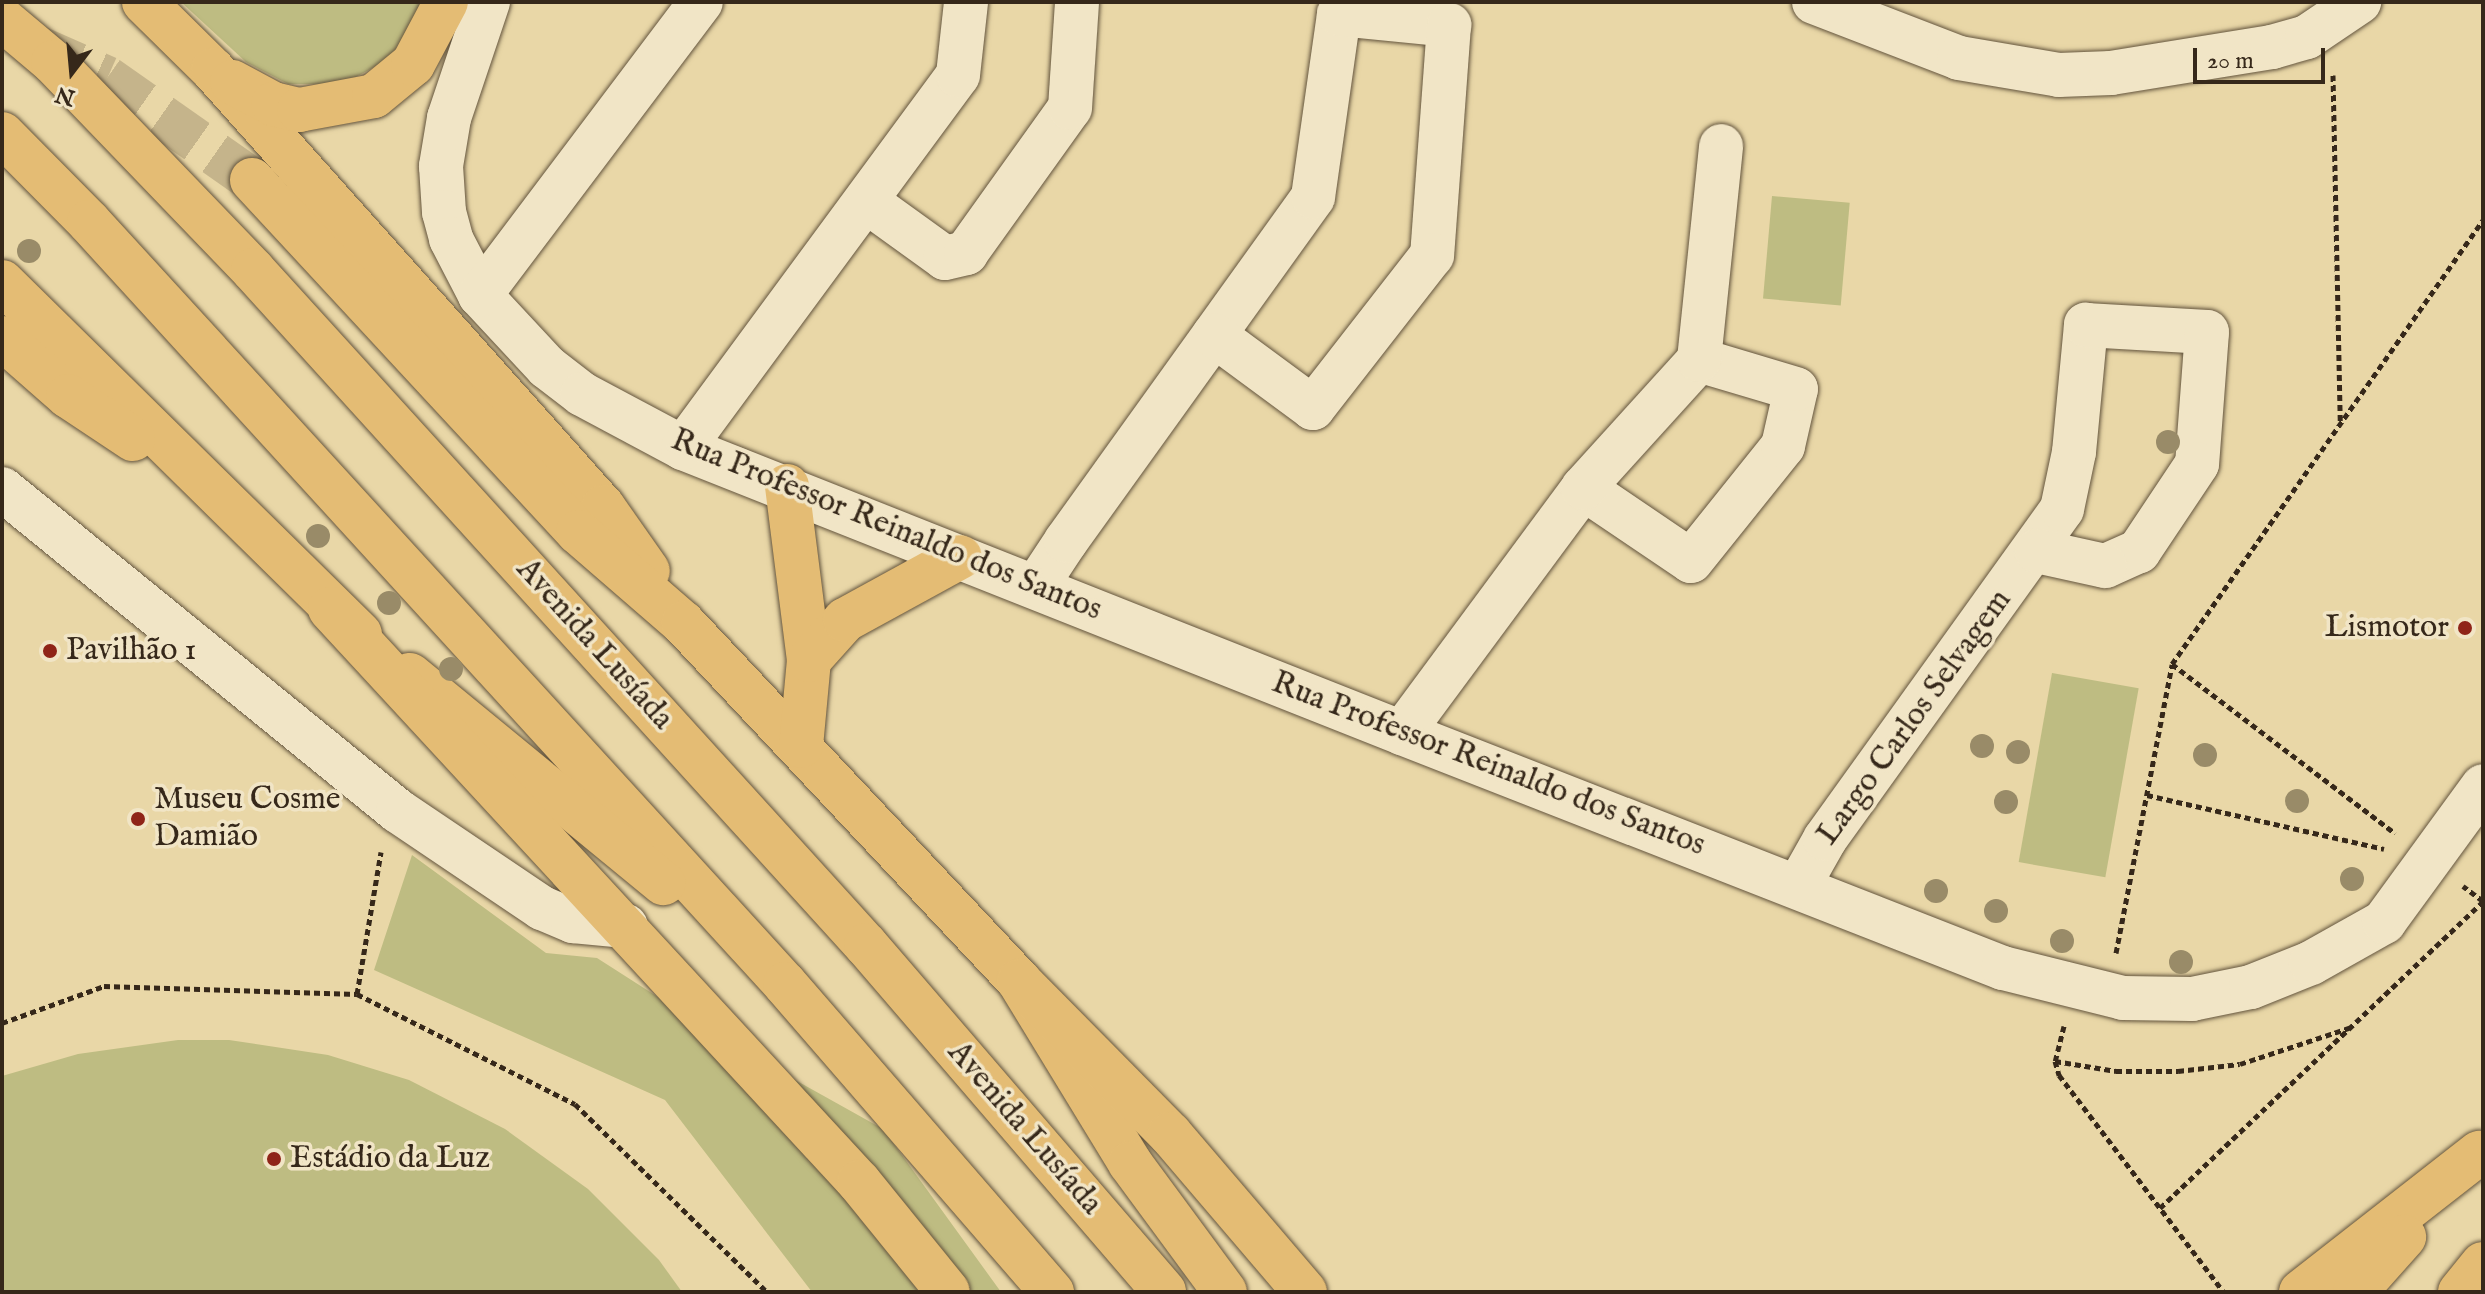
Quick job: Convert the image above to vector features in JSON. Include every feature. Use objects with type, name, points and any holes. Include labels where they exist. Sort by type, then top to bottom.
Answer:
[{"type":"main road","points":[[144,2],[213,70],[603,507],[683,623]]},
{"type":"main road","points":[[213,70],[273,104],[299,110],[349,105],[384,90],[413,64],[446,2]]},
{"type":"main road","name":"Avenida Lusíada","points":[[2,19],[53,62],[295,316],[866,945],[1164,1292]]},
{"type":"main road","points":[[2,134],[89,222],[785,984],[1052,1292]]},
{"type":"main road","points":[[252,180],[578,532],[683,623],[1019,981],[1170,1134],[1305,1292]]},
{"type":"main road","points":[[2,282],[330,609],[626,926],[859,1182],[948,1292]]},
{"type":"main road","points":[[2,338],[68,396],[211,490]]},
{"type":"main road","points":[[787,486],[809,660],[801,746]]},
{"type":"main road","points":[[809,660],[845,620],[960,557]]},
{"type":"main road","points":[[330,609],[785,984]]},
{"type":"main road","points":[[1019,981],[1130,1163],[1225,1292]]},
{"type":"main road","points":[[2301,1292],[2481,1150]]},
{"type":"main road","points":[[2355,1292],[2481,1150]]},
{"type":"main road","points":[[2460,1292],[2483,1264]]},
{"type":"street","name":"Rua Professor Reinaldo dos Santos","points":[[488,2],[462,73],[441,166],[451,239],[480,295],[514,336],[582,394],[683,448],[1037,585],[1402,733],[2003,968],[2108,994],[2192,999],[2251,987],[2311,963],[2384,922],[2483,786]]},
{"type":"street","points":[[480,295],[701,2]]},
{"type":"street","points":[[683,448],[958,75],[966,2]]},
{"type":"street","points":[[866,201],[945,258],[966,253],[1070,108],[1077,2]]},
{"type":"street","points":[[1814,2],[1959,58],[2059,75],[2111,73],[2272,47],[2307,37],[2359,2]]},
{"type":"street","points":[[1037,585],[1214,335],[1313,197],[1339,14],[1449,25],[1432,255],[1313,408],[1214,335]]},
{"type":"street","points":[[1402,733],[1583,488],[1699,360],[1721,146]]},
{"type":"street","name":"Largo Carlos Selvagem","points":[[1798,887],[1825,839],[2037,551],[2062,509],[2074,452],[2086,325],[2207,332],[2197,464],[2139,551],[2105,566],[2037,551]]},
{"type":"street","points":[[1583,488],[1691,561],[1783,446],[1796,389],[1699,360]]},
{"type":"street","points":[[2,489],[398,811],[542,908],[573,921],[626,926]]},
{"type":"path","points":[[2333,75],[2340,424]]},
{"type":"path","points":[[2108,994],[2172,664],[2483,220]]},
{"type":"path","points":[[2172,664],[2429,860]]},
{"type":"path","points":[[2147,795],[2429,860]]},
{"type":"path","points":[[357,994],[382,845]]},
{"type":"path","points":[[2,1023],[104,986],[357,994],[575,1104],[767,1292]]},
{"type":"path","points":[[2160,1208],[2356,1025],[2299,1048],[2209,1067],[2116,1071],[2055,1061],[2059,1075],[2164,1215],[2224,1292]]},
{"type":"shaded area","points":[[181,2],[422,2],[411,35],[387,60],[343,84],[288,84],[246,62]]},
{"type":"shaded area","points":[[1772,196],[1850,203],[1841,305],[1763,299]]},
{"type":"shaded area","points":[[2052,673],[2139,688],[2105,877],[2019,862]]},
{"type":"shaded area","points":[[412,855],[546,953],[597,958],[736,1047],[883,1129],[1001,1292],[812,1292],[665,1100],[374,970]]},
{"type":"shaded area","name":"Estádio da Luz","points":[[178,1040],[229,1040],[328,1055],[409,1080],[505,1129],[588,1189],[659,1260],[682,1292],[2,1292],[2,1076],[78,1054]]},
{"type":"tunnel","points":[[37,47],[107,78],[252,180]]},
{"type":"place","name":"Lismotor","points":[[2465,628]]},
{"type":"place","name":"Pavilhão 1","points":[[50,651]]},
{"type":"place","name":"Museu Cosme Damião","points":[[138,819]]},
{"type":"place","name":"Estádio da Luz","points":[[274,1159]]}]
